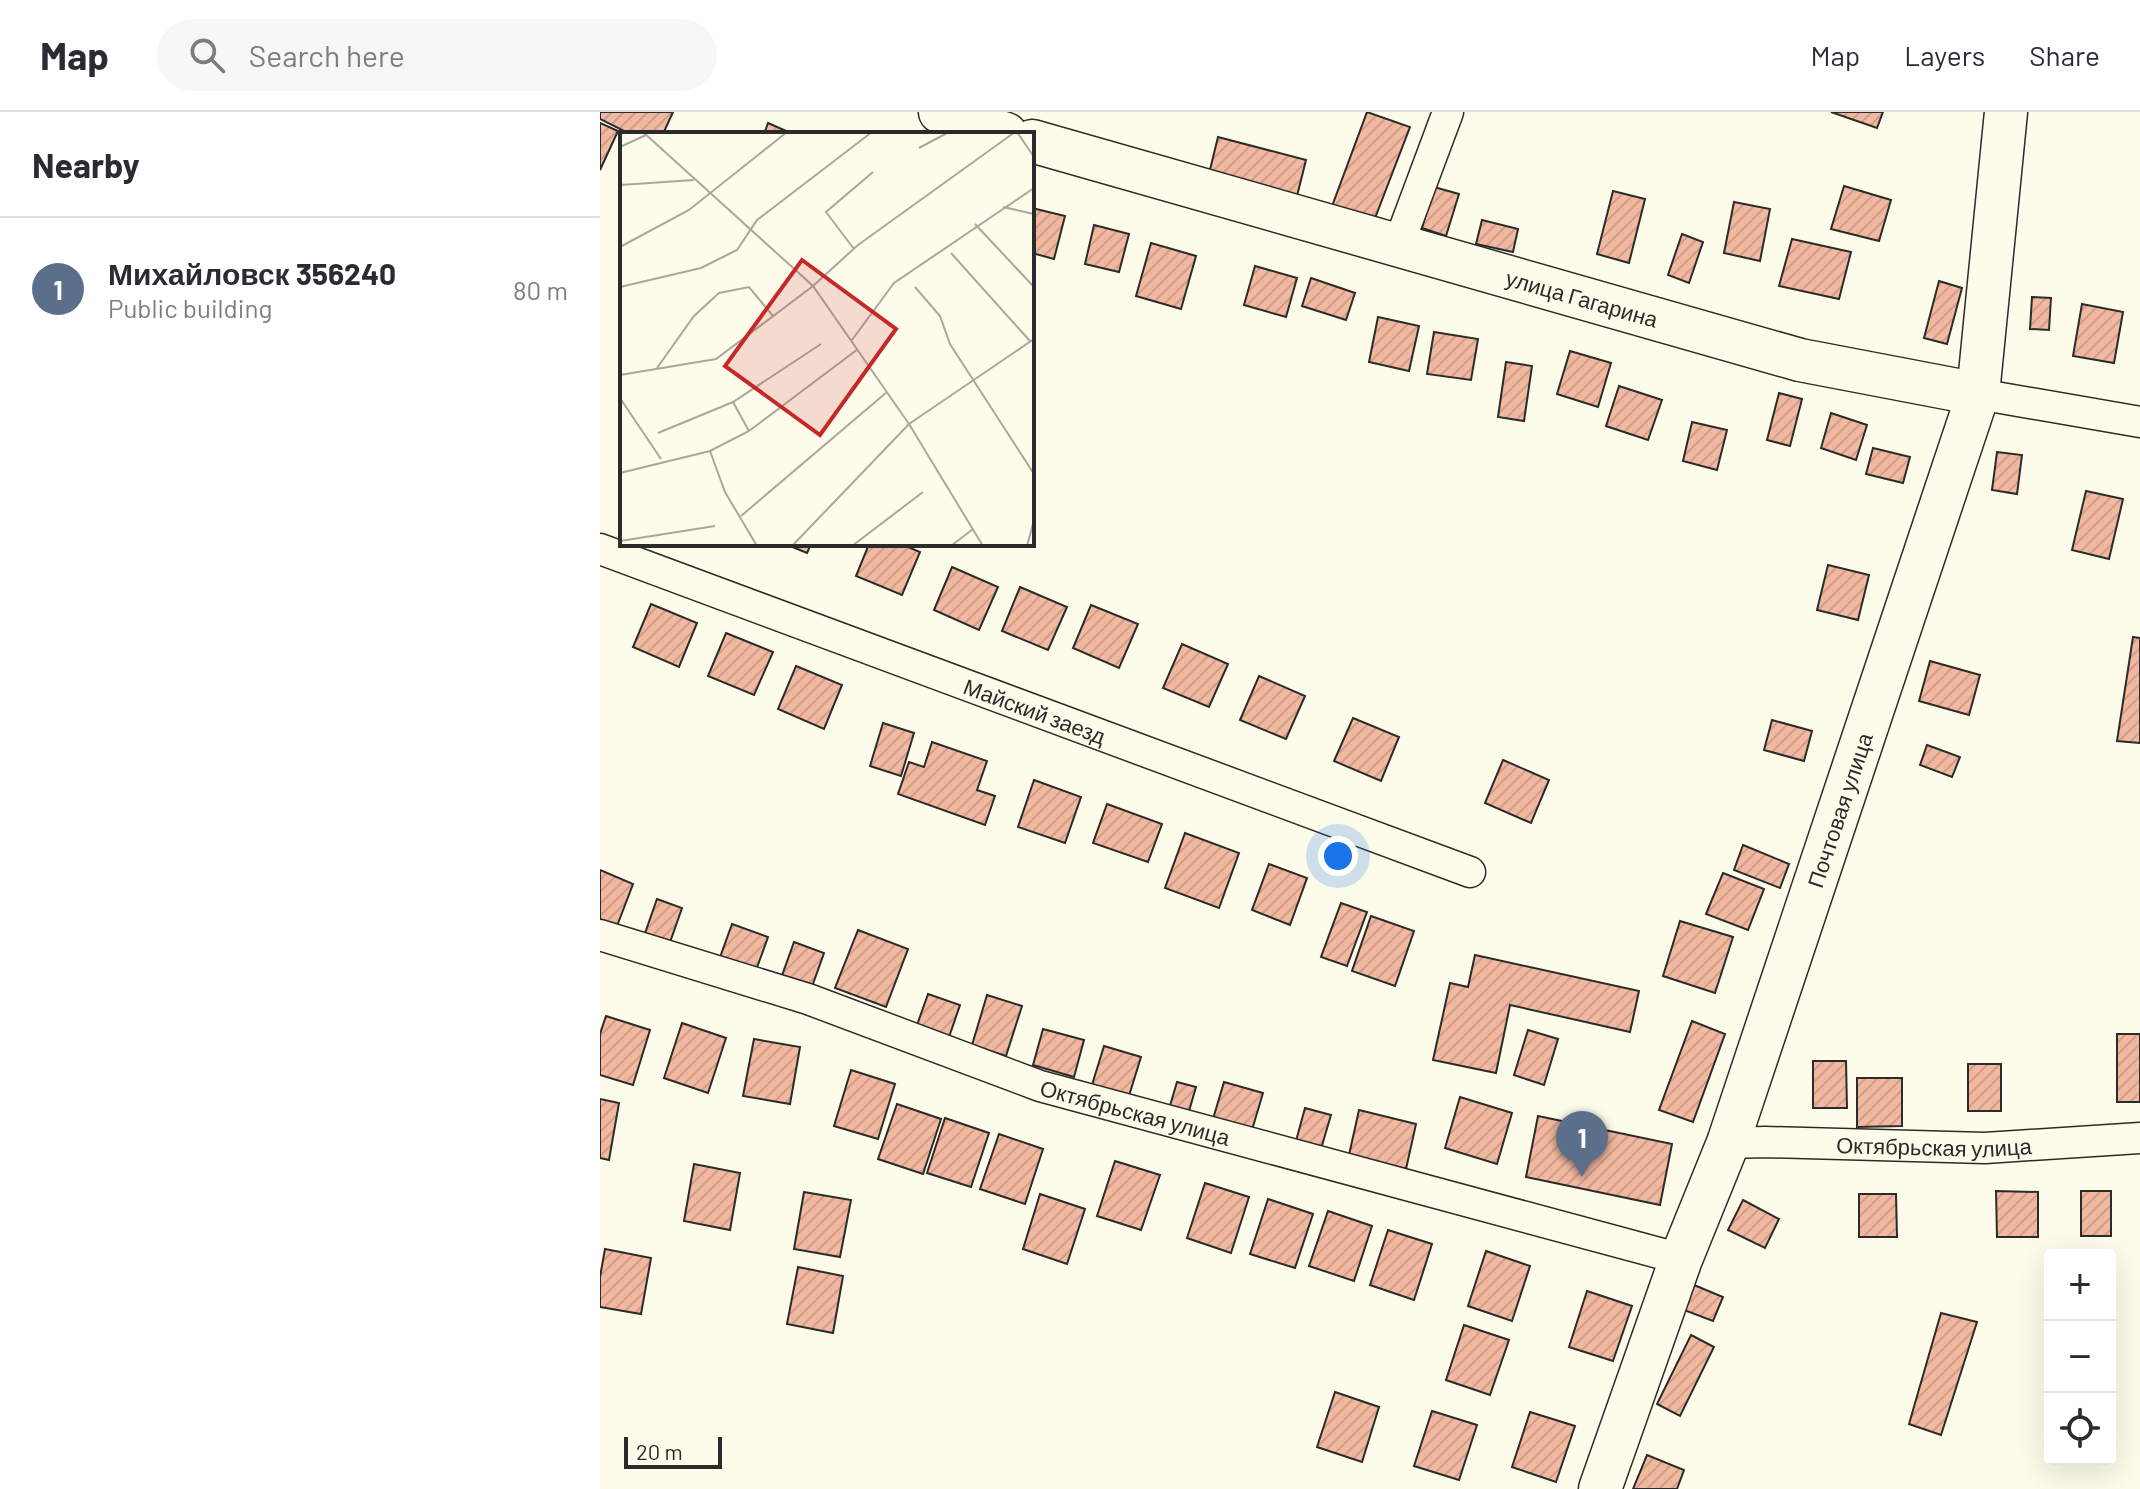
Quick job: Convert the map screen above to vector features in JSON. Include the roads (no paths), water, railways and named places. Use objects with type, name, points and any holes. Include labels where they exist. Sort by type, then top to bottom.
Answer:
[{"type":"main road","points":[[940,112],[1000,132]]},
{"type":"main road","name":"Почтовая улица","points":[[1600,1489],[1681,1259],[1728,1143],[1978,394],[2006,112]]},
{"type":"main road","name":"улица Гагарина","points":[[1034,142],[1800,360],[1978,394]]},
{"type":"street","points":[[1398,246],[1448,112]]},
{"type":"street","name":"улица Гагарина","points":[[1978,394],[2140,422]]},
{"type":"street","name":"Майский заезд","points":[[600,549],[1470,872]]},
{"type":"street","name":"Октябрьская улица","points":[[600,935],[808,999],[1040,1086],[1681,1259]]},
{"type":"street","name":"Октябрьская улица","points":[[1728,1143],[1985,1148],[2140,1138]]},
{"type":"place","name":"Михайловск 356240","points":[[1582,1177]]}]
